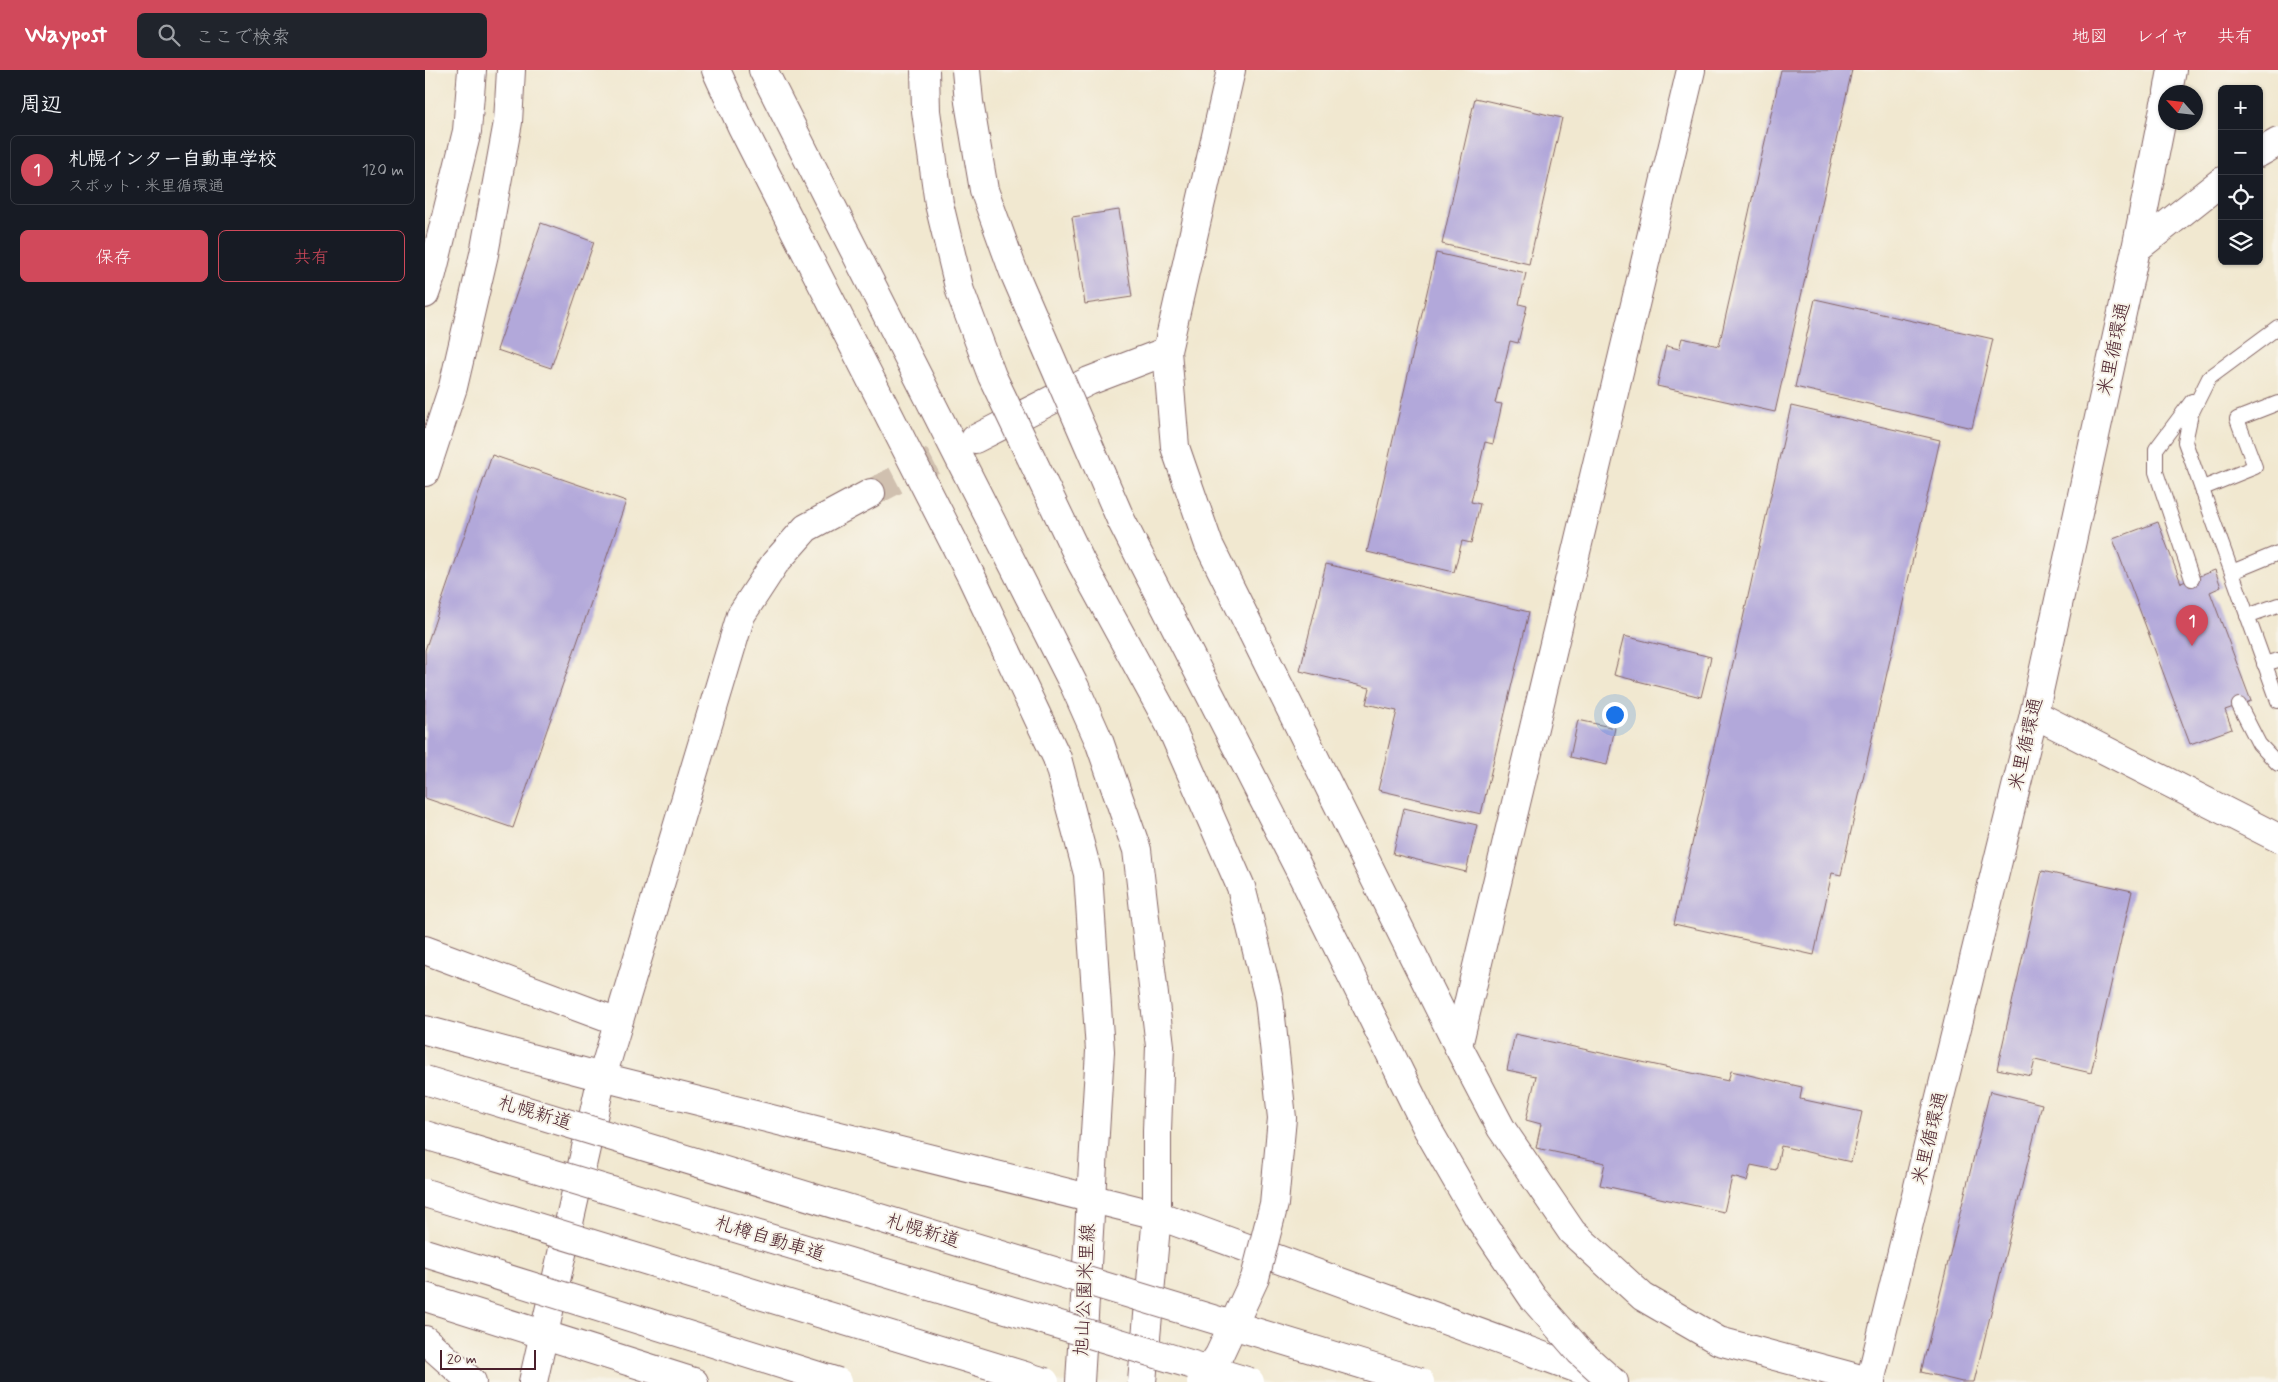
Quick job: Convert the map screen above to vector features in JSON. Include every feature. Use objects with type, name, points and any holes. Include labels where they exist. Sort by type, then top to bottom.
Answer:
[{"type":"main road","points":[[425,294],[432,274],[467,130],[472,70]]},
{"type":"main road","points":[[425,472],[453,386],[484,254],[509,122],[511,70]]},
{"type":"main road","name":"旭山公園米里線","points":[[716,70],[742,127],[971,578],[1057,758],[1088,874],[1100,1051],[1080,1382]]},
{"type":"main road","points":[[763,70],[1075,687],[1099,740],[1137,850],[1160,1046],[1157,1215],[1142,1382]]},
{"type":"main road","points":[[925,70],[926,111],[939,204],[959,291],[992,376],[1081,562],[1170,725],[1241,887],[1269,999],[1282,1118],[1274,1204],[1255,1278],[1223,1346],[1201,1382]]},
{"type":"main road","points":[[966,70],[969,102],[984,190],[1013,270],[1121,520],[1296,862],[1428,1130],[1477,1215],[1533,1298],[1580,1352],[1614,1382]]},
{"type":"main road","points":[[1231,70],[1167,351],[1175,446],[1209,545],[1457,1046],[1501,1128],[1572,1232],[1643,1297],[1719,1341],[1871,1382]]},
{"type":"main road","points":[[1457,1046],[1691,70]]},
{"type":"main road","points":[[2169,85],[2172,70]]},
{"type":"main road","name":"米里循環通","points":[[1871,1382],[2033,714],[2136,249],[2160,130]]},
{"type":"main road","points":[[2263,151],[2278,142]]},
{"type":"main road","points":[[2136,249],[2218,184]]},
{"type":"main road","points":[[975,440],[1089,381],[1167,351]]},
{"type":"main road","points":[[533,1382],[542,1334],[602,1078],[741,616],[775,563],[806,528],[871,492]]},
{"type":"main road","points":[[2033,714],[2278,838]]},
{"type":"main road","points":[[425,950],[618,1022]]},
{"type":"main road","points":[[425,1030],[602,1078],[1157,1215],[1614,1382]]},
{"type":"main road","name":"札幌新道","points":[[425,1080],[1420,1382]]},
{"type":"main road","name":"札樽自動車道","points":[[425,1136],[1250,1382]]},
{"type":"main road","points":[[425,1193],[1045,1382]]},
{"type":"main road","points":[[425,1253],[837,1382]]},
{"type":"main road","points":[[425,1297],[694,1382]]},
{"type":"main road","points":[[425,1340],[472,1382]]},
{"type":"lane","points":[[2192,578],[2156,472],[2156,449],[2171,426],[2209,378],[2278,328]]},
{"type":"lane","points":[[2209,378],[2191,414],[2185,442],[2278,702]]},
{"type":"lane","points":[[2203,488],[2255,467],[2237,419],[2278,404]]},
{"type":"lane","points":[[2232,572],[2278,553]]},
{"type":"lane","points":[[2247,616],[2278,605]]},
{"type":"lane","points":[[2264,664],[2278,660]]},
{"type":"lane","points":[[2239,705],[2259,744],[2278,764]]},
{"type":"building","points":[[1781,70],[1852,70],[1775,412],[1657,386],[1666,346],[1679,349],[1682,338],[1719,346]]},
{"type":"building","points":[[1475,98],[1562,118],[1529,264],[1442,244]]},
{"type":"building","points":[[1119,210],[1132,297],[1085,304],[1072,217]]},
{"type":"building","points":[[541,223],[594,242],[551,368],[497,350]]},
{"type":"building","points":[[1436,253],[1526,273],[1519,304],[1527,306],[1518,343],[1510,341],[1495,403],[1502,404],[1493,444],[1485,442],[1471,502],[1480,504],[1471,543],[1462,541],[1454,572],[1367,552]]},
{"type":"building","points":[[1815,299],[1993,339],[1972,428],[1795,387]]},
{"type":"building","points":[[1791,406],[1940,440],[1841,875],[1832,873],[1814,955],[1674,924]]},
{"type":"building","points":[[492,455],[626,501],[513,828],[425,798],[425,650]]},
{"type":"building","points":[[2158,522],[2181,583],[2215,570],[2221,587],[2210,592],[2251,701],[2225,710],[2232,729],[2190,744],[2113,539]]},
{"type":"building","points":[[1326,564],[1529,612],[1481,814],[1378,790],[1397,711],[1366,704],[1370,688],[1300,671]]},
{"type":"building","points":[[1624,636],[1711,657],[1701,697],[1614,675]]},
{"type":"building","points":[[1578,720],[1615,728],[1607,765],[1570,757]]},
{"type":"building","points":[[1404,808],[1477,825],[1466,872],[1393,854]]},
{"type":"building","points":[[2042,871],[2132,891],[2091,1073],[2035,1060],[2031,1076],[1997,1069]]},
{"type":"building","points":[[1515,1034],[1728,1081],[1731,1071],[1802,1087],[1800,1099],[1862,1112],[1851,1162],[1781,1146],[1776,1170],[1751,1165],[1747,1181],[1732,1177],[1724,1212],[1600,1185],[1605,1163],[1536,1148],[1541,1124],[1526,1120],[1536,1076],[1507,1070]]},
{"type":"building","points":[[1990,1091],[2042,1104],[1974,1382],[1962,1382],[1921,1372]]},
{"type":"tunnel","points":[[871,493],[975,439]]},
{"type":"place","name":"札幌インター自動車学校","points":[[2192,646]]}]
